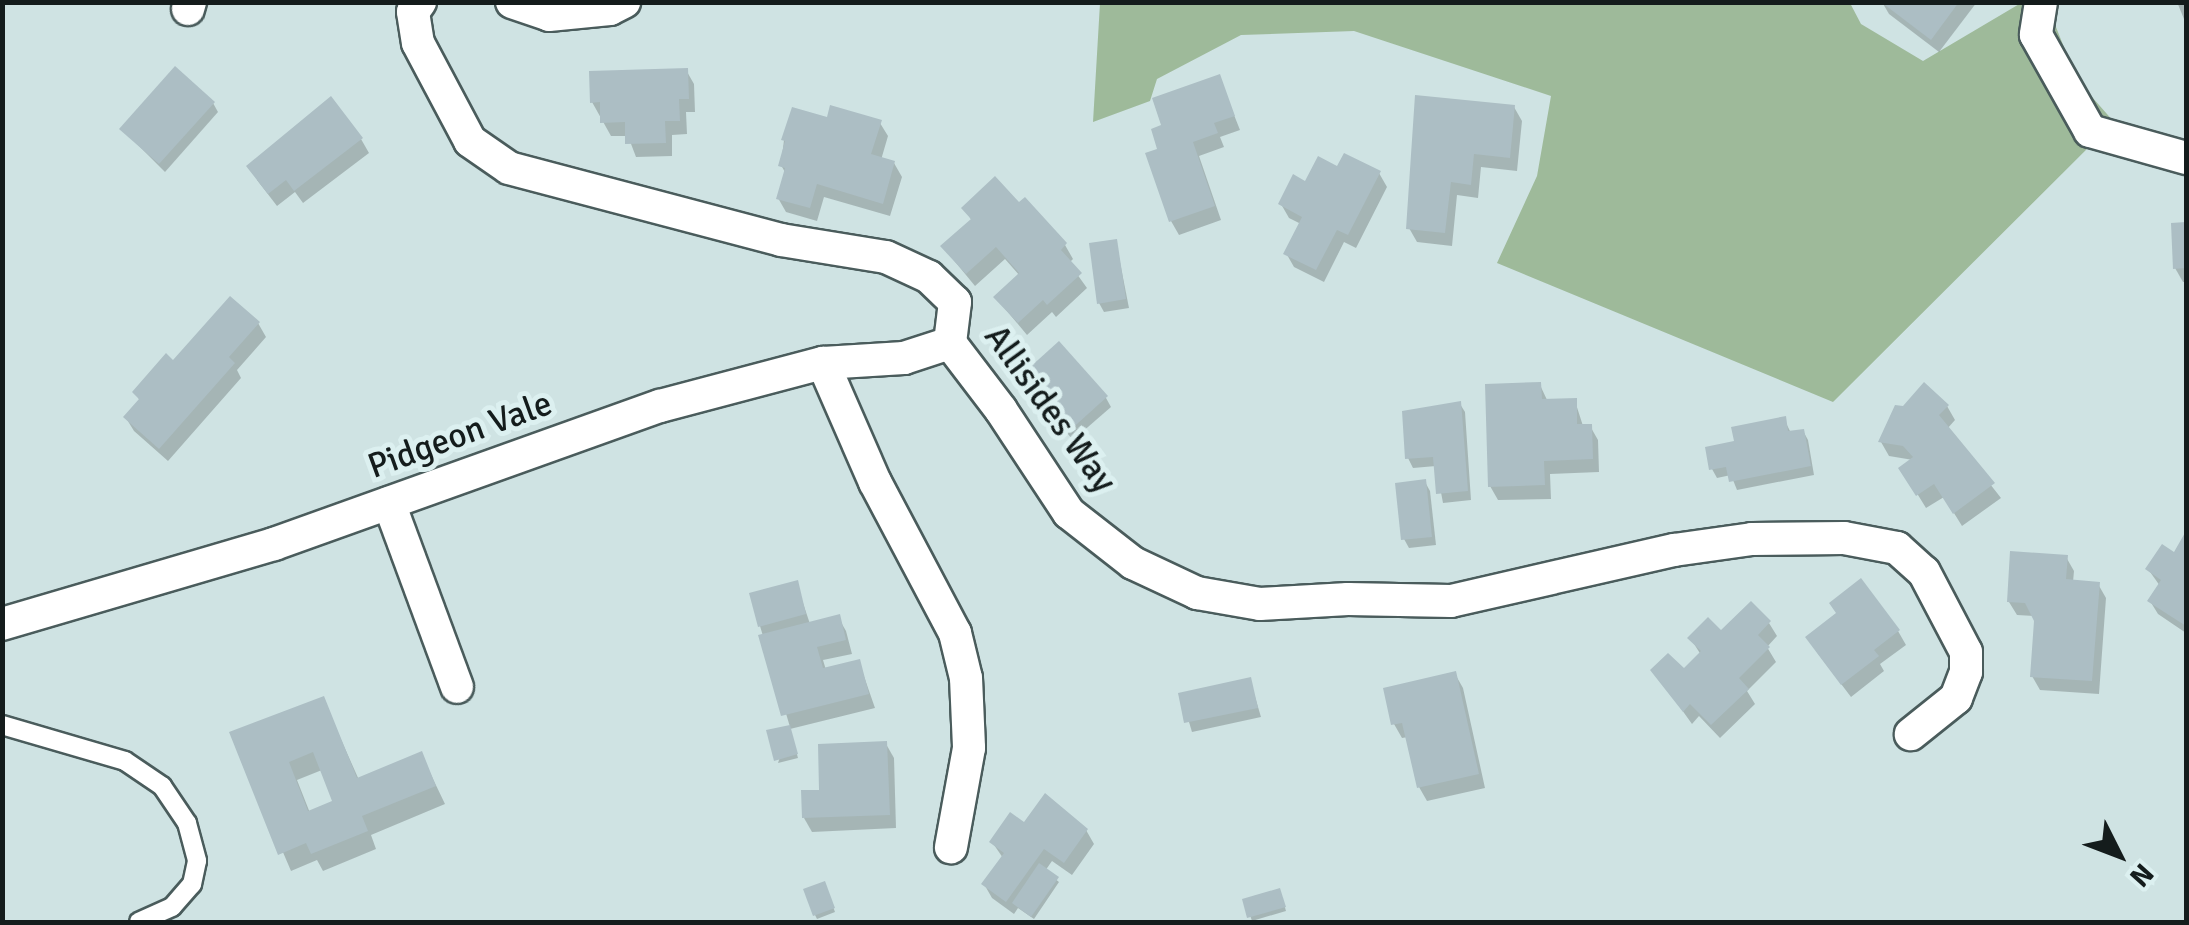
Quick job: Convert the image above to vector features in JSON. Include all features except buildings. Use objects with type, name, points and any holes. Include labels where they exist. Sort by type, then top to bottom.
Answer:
[{"type":"street","name":"Allisides Way","points":[[420,2],[413,12],[418,43],[470,141],[509,168],[781,240],[886,257],[929,277],[956,302],[950,343],[1069,513],[1134,563],[1197,593],[1260,604],[1348,599],[1451,602],[1674,550],[1752,539],[1844,538],[1897,548],[1924,572],[1966,652],[1966,672],[1956,698],[1911,734]]},
{"type":"street","points":[[512,2],[549,15],[610,9],[624,2]]},
{"type":"street","points":[[2041,2],[2036,34],[2090,130],[2186,158]]},
{"type":"street","name":"Pidgeon Vale","points":[[2,624],[274,544],[660,406],[823,364],[904,358],[950,343]]},
{"type":"street","points":[[823,364],[875,482],[955,633],[966,678],[969,748],[951,847]]},
{"type":"street","points":[[389,503],[456,687]]},
{"type":"lane","points":[[2,725],[126,760],[162,786],[187,823],[197,861],[192,884],[172,907],[139,922]]},
{"type":"green space","points":[[2052,2],[2050,12],[2077,80],[2114,122],[1833,402],[1497,263],[1537,176],[1551,96],[1354,31],[1241,35],[1157,79],[1150,101],[1093,122],[1100,3],[1850,3],[1861,24],[1923,61],[2021,3]]}]
